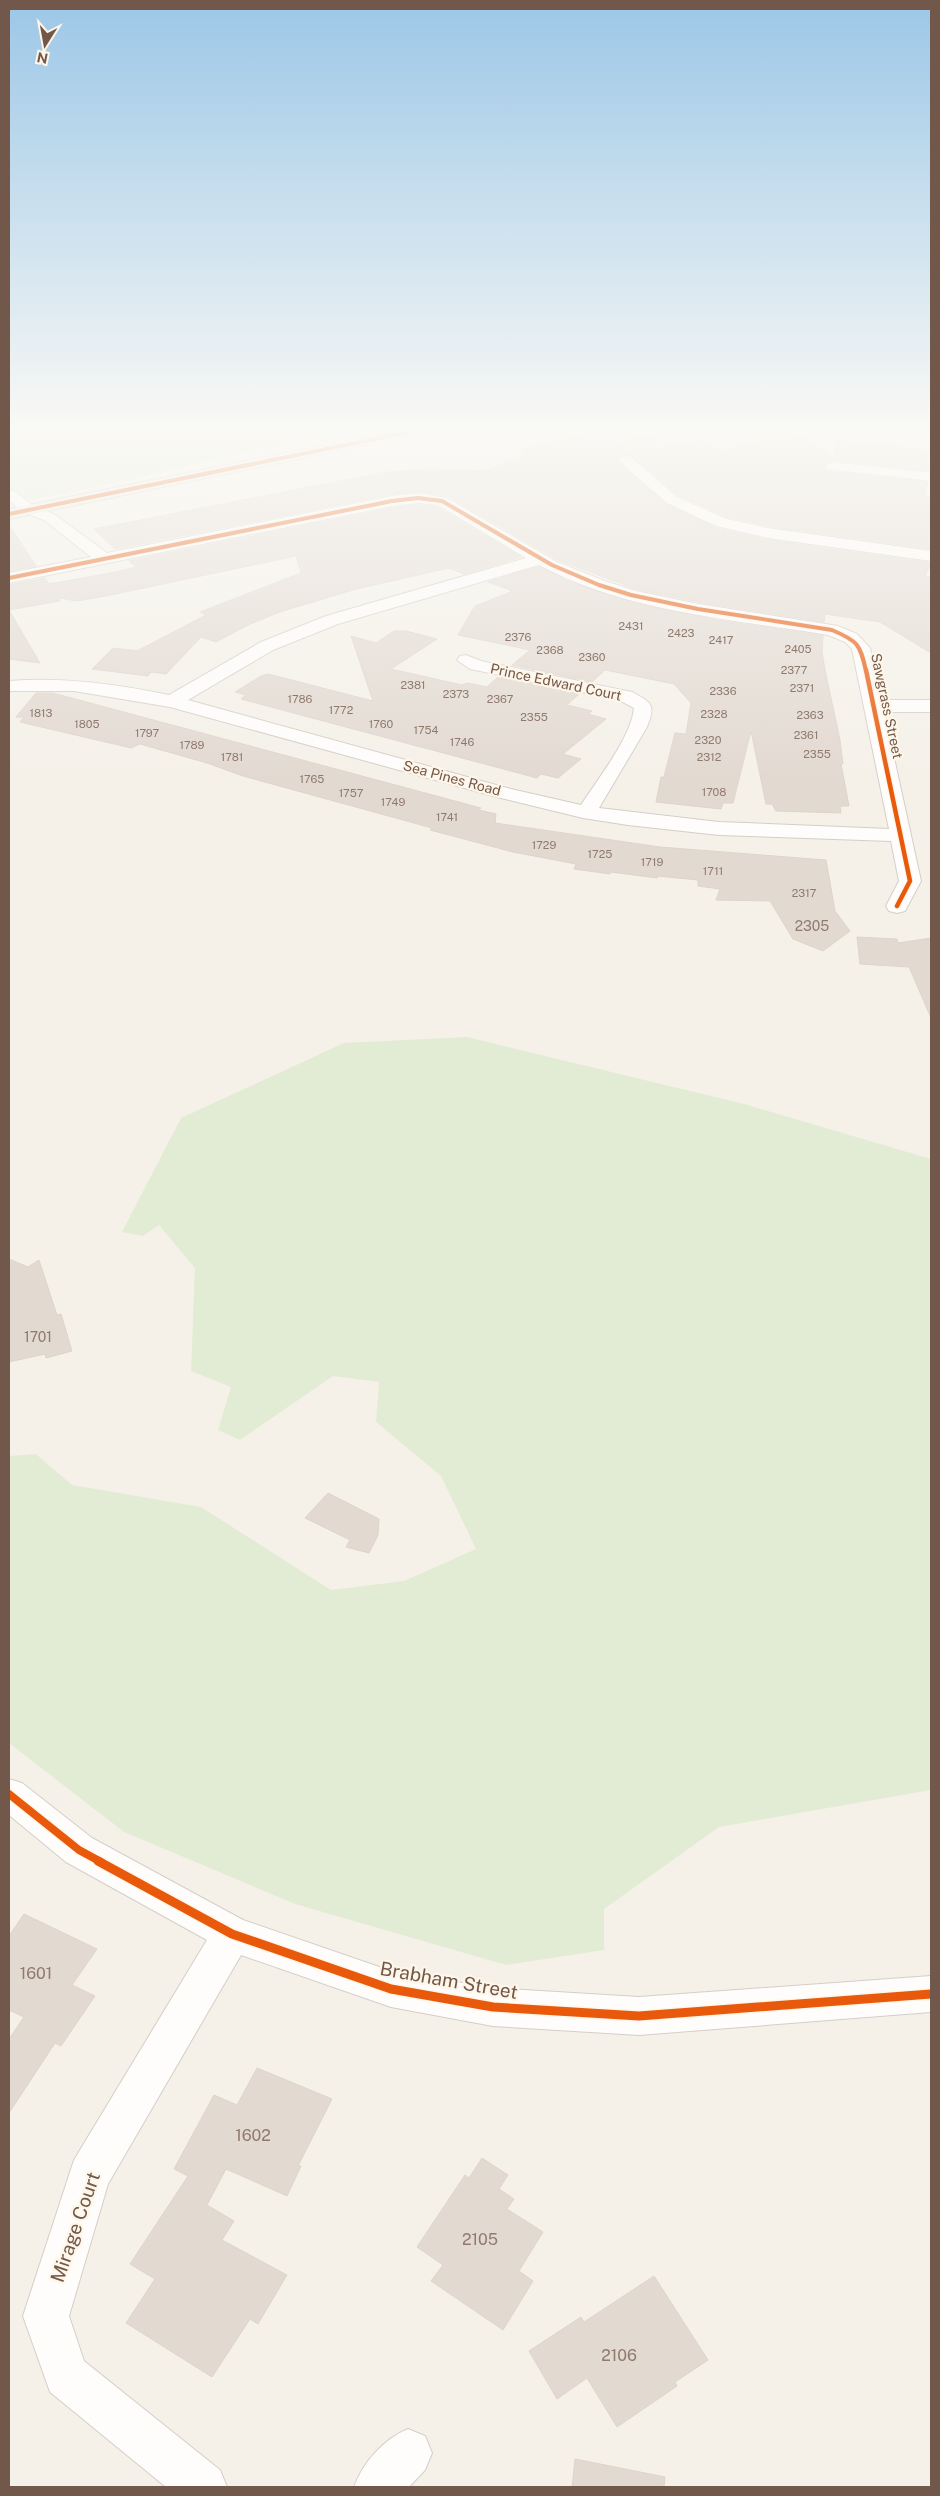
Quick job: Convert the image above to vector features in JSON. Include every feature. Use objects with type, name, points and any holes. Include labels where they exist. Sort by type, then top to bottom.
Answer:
[{"type":"street","points":[[64,548],[82,564]]},
{"type":"street","points":[[90,548],[104,559]]},
{"type":"street","name":"Sawgrass Street","points":[[9,578],[156,548]]},
{"type":"street","name":"Sawgrass Street","points":[[522,548],[540,559],[589,581],[636,595],[832,630],[851,638],[861,648],[876,711],[910,881],[897,906]]},
{"type":"street","points":[[876,548],[931,556]]},
{"type":"street","points":[[173,701],[267,646],[332,620],[540,559]]},
{"type":"street","name":"Prince Edward Court","points":[[466,660],[476,665],[625,696],[643,706],[644,715],[626,752],[586,812]]},
{"type":"street","name":"Sea Pines Road","points":[[9,686],[82,686],[136,693],[173,701],[537,801],[586,812],[657,824],[759,832],[901,835]]},
{"type":"street","points":[[876,711],[931,706]]},
{"type":"street","points":[[876,711],[931,717]]},
{"type":"street","name":"Brabham Street","points":[[9,1794],[80,1850],[232,1934],[391,1989],[493,2007],[639,2016],[931,1994]]},
{"type":"street","name":"Mirage Court","points":[[203,2487],[66,2376],[46,2316],[89,2175],[232,1934]]},
{"type":"street","points":[[378,2487],[408,2453]]},
{"type":"green space","points":[[467,1037],[744,1104],[931,1159],[931,1790],[719,1827],[604,1909],[604,1950],[506,1965],[295,1904],[124,1832],[9,1743],[9,1456],[36,1454],[72,1485],[201,1507],[331,1590],[404,1581],[476,1549],[441,1476],[376,1422],[379,1382],[333,1376],[240,1440],[218,1430],[231,1387],[191,1371],[195,1268],[159,1225],[143,1236],[122,1232],[181,1118],[344,1043]]},
{"type":"building","points":[[9,548],[24,548],[36,566],[9,571]]},
{"type":"building","points":[[191,548],[507,548],[521,557],[464,574],[449,568],[356,589],[280,612],[248,625],[216,642],[201,637],[166,674],[151,672],[148,676],[92,669],[113,648],[137,651],[206,615],[200,612],[301,573],[296,556],[106,596],[77,601],[59,598],[60,601],[9,610],[9,585],[45,578],[49,584],[116,572],[136,567],[129,561]]},
{"type":"building","points":[[538,548],[828,548],[931,563],[925,576],[931,577],[931,653],[880,622],[825,614],[824,622],[698,602],[636,589],[558,560]]},
{"type":"building","points":[[539,567],[572,583],[643,605],[717,620],[823,636],[822,652],[840,740],[843,764],[841,764],[849,806],[840,806],[841,813],[776,811],[772,804],[766,804],[751,731],[733,803],[723,803],[721,809],[656,802],[661,777],[664,777],[675,733],[686,734],[691,703],[674,684],[605,670],[592,682],[512,665],[530,650],[458,635],[475,606],[513,591],[488,582]]},
{"type":"building","points":[[9,610],[40,663],[9,659]]},
{"type":"building","points":[[394,631],[406,631],[437,639],[391,669],[462,685],[467,683],[487,687],[498,677],[579,694],[567,705],[592,711],[588,714],[606,719],[563,754],[581,759],[558,778],[541,774],[537,778],[241,699],[246,695],[235,692],[261,676],[268,674],[373,701],[351,636],[376,643]]},
{"type":"building","points":[[36,693],[53,693],[481,808],[479,810],[496,814],[495,823],[660,847],[826,860],[835,911],[850,931],[823,951],[793,939],[770,901],[716,900],[720,889],[698,886],[698,880],[658,876],[657,878],[611,872],[610,874],[574,869],[576,864],[513,852],[430,830],[432,828],[243,776],[207,763],[140,744],[131,748],[20,722],[24,717],[16,717]]},
{"type":"building","points":[[857,937],[897,939],[898,943],[931,938],[931,1018],[909,967],[860,964]]},
{"type":"building","points":[[9,1259],[28,1267],[39,1260],[57,1315],[61,1314],[72,1351],[46,1358],[45,1354],[9,1362]]},
{"type":"building","points":[[328,1493],[379,1519],[378,1535],[369,1553],[346,1547],[350,1540],[305,1518]]},
{"type":"building","points":[[24,1914],[97,1949],[72,1985],[95,1996],[61,2046],[55,2043],[9,2113],[9,2039],[24,2017],[9,2010],[9,1936]]},
{"type":"building","points":[[257,2068],[332,2099],[298,2166],[301,2166],[287,2196],[226,2169],[207,2205],[234,2221],[222,2240],[287,2275],[258,2324],[250,2319],[212,2377],[126,2323],[155,2279],[130,2264],[188,2176],[174,2169],[214,2095],[237,2105]]},
{"type":"building","points":[[482,2158],[508,2175],[499,2189],[514,2199],[507,2209],[543,2232],[519,2271],[533,2281],[503,2330],[431,2281],[443,2265],[417,2247],[465,2175],[469,2178]]},
{"type":"building","points":[[654,2276],[708,2360],[675,2382],[677,2386],[617,2427],[587,2378],[557,2399],[529,2351],[581,2317],[584,2322]]},
{"type":"building","points":[[575,2459],[665,2477],[664,2487],[572,2487]]},
{"type":"cycle path","points":[[9,578],[156,548]]},
{"type":"cycle path","points":[[523,548],[568,573],[631,595],[698,609],[832,630],[851,638],[861,648],[910,881],[897,906]]},
{"type":"cycle path","points":[[9,1794],[79,1850],[232,1934],[391,1989],[493,2007],[639,2016],[931,1994]]}]
